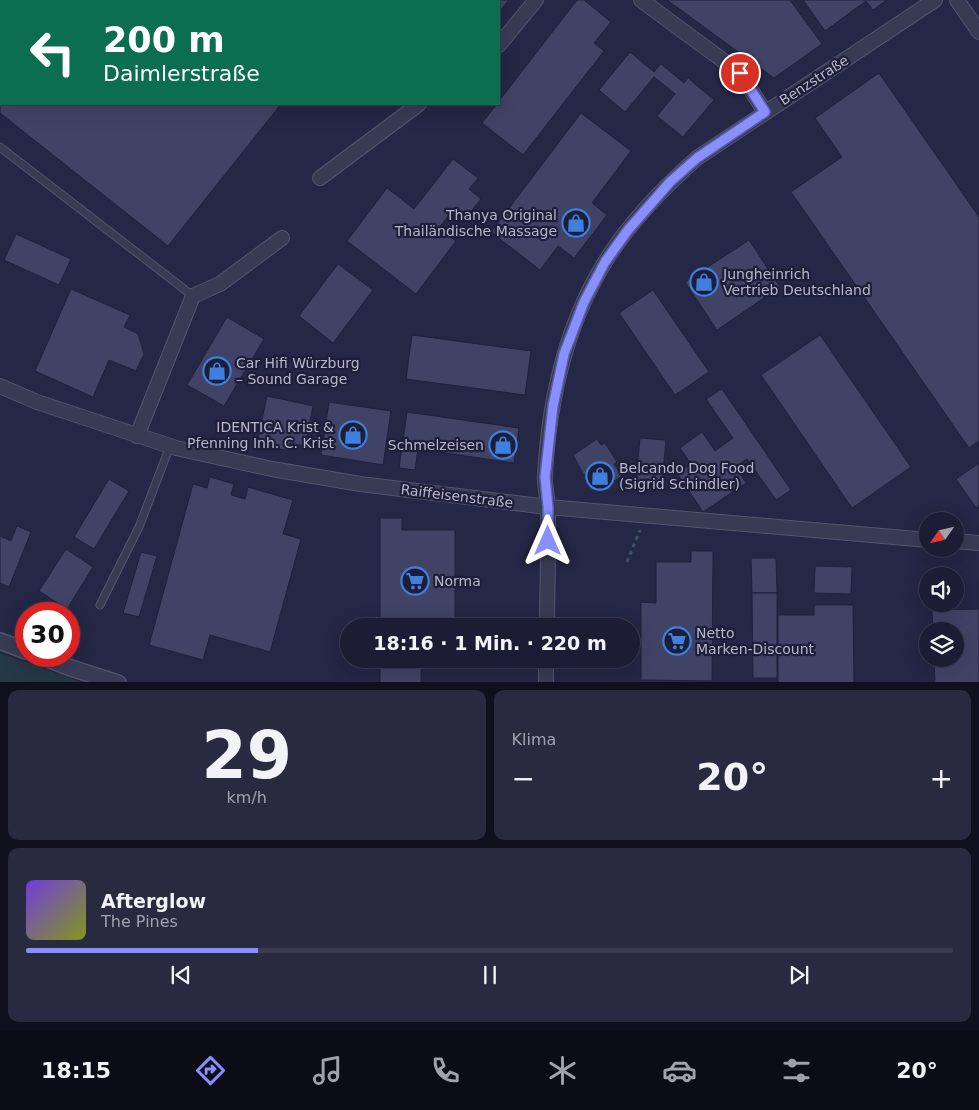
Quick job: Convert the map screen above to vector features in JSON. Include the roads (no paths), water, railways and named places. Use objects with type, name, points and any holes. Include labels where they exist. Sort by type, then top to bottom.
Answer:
[{"type":"street","points":[[500,44],[536,0]]},
{"type":"street","points":[[640,0],[740,73],[765,112]]},
{"type":"street","name":"Benzstraße","points":[[547,618],[548,507],[545,477],[553,406],[564,354],[584,302],[605,262],[628,230],[670,182],[697,158],[935,0]]},
{"type":"street","points":[[957,0],[979,32]]},
{"type":"street","points":[[320,178],[418,105]]},
{"type":"street","points":[[137,436],[193,296],[220,284],[282,238]]},
{"type":"street","name":"Raiffeisenstraße","points":[[0,386],[37,402],[170,446],[272,469],[360,484],[548,507],[919,539]]},
{"type":"street","points":[[964,542],[979,543]]},
{"type":"street","points":[[0,641],[15,647]]},
{"type":"street","points":[[68,667],[118,682]]},
{"type":"street","points":[[546,668],[546,682]]},
{"type":"lane","points":[[0,146],[193,296]]},
{"type":"lane","points":[[100,605],[139,527],[170,446]]},
{"type":"place","name":"Thanya Original Thailändische Massage","points":[[576,223]]},
{"type":"place","name":"Jungheinrich Vertrieb Deutschland","points":[[704,282]]},
{"type":"place","name":"Car Hifi Würzburg – Sound Garage","points":[[217,371]]},
{"type":"place","name":"IDENTICA Krist & Pfenning Inh. C. Krist","points":[[353,435]]},
{"type":"place","name":"Schmelzeisen","points":[[503,445]]},
{"type":"place","name":"Belcando Dog Food (Sigrid Schindler)","points":[[600,476]]},
{"type":"place","name":"Norma","points":[[415,581]]},
{"type":"place","name":"Netto Marken-Discount","points":[[677,641]]}]
